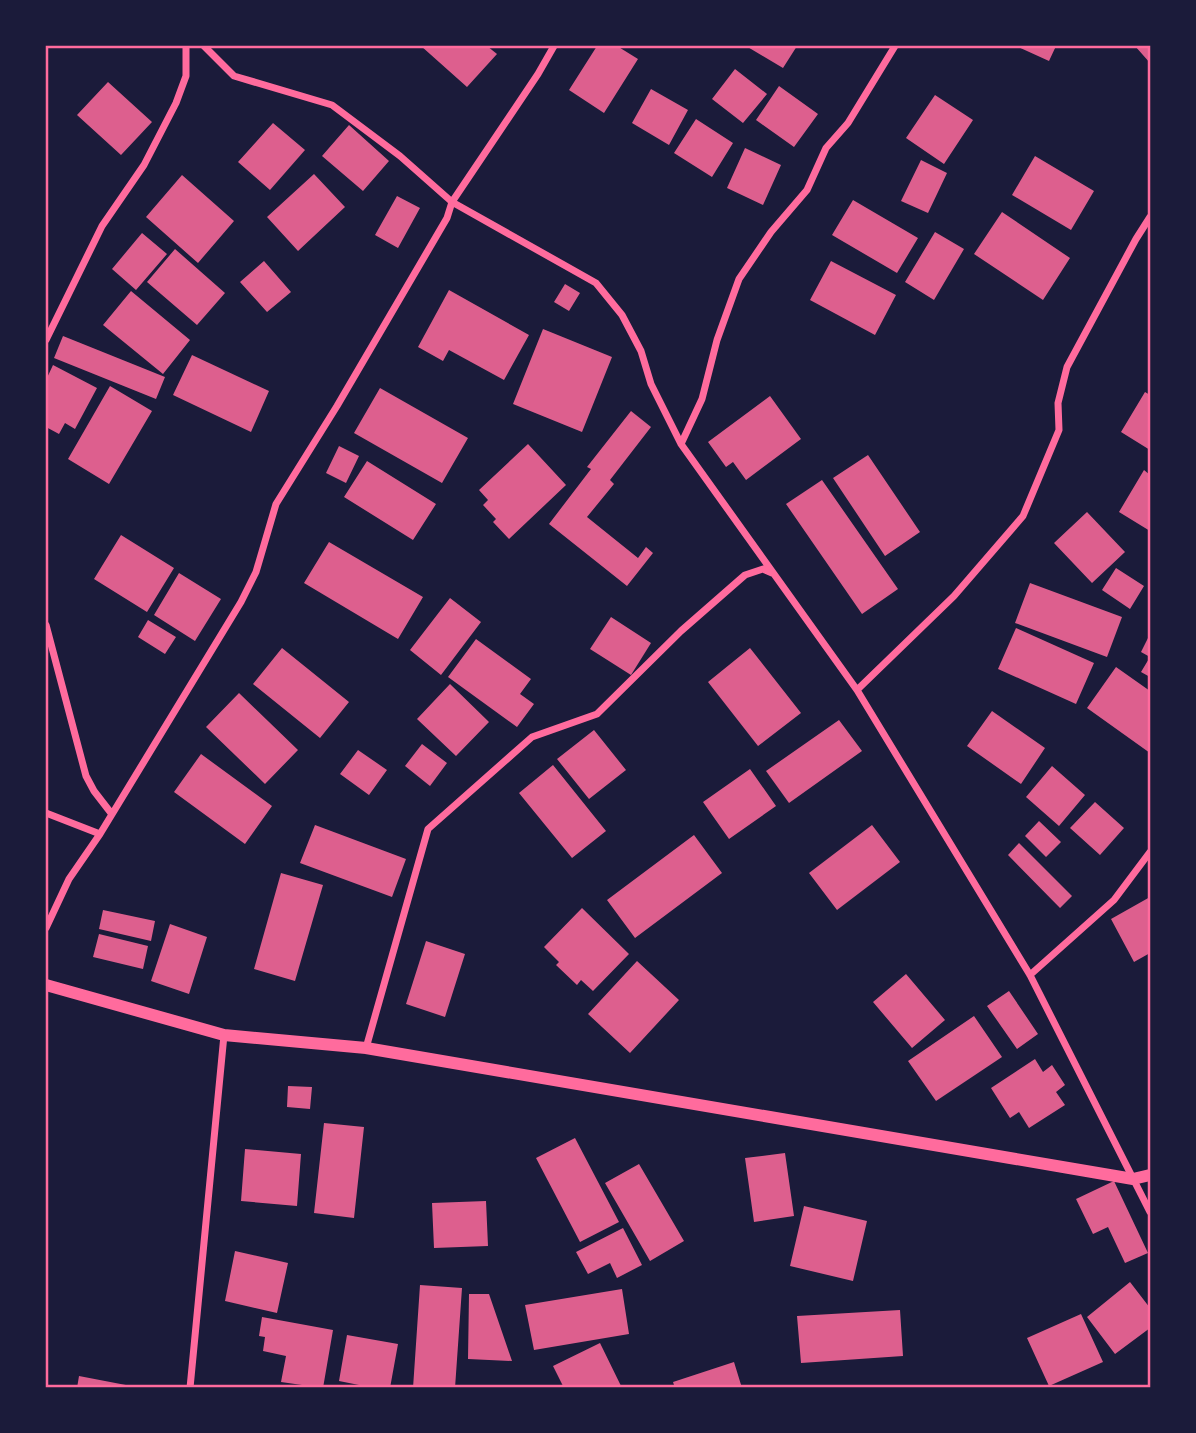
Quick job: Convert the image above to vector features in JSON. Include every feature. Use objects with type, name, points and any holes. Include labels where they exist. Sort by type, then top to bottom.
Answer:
[{"type":"street","points":[[46,340],[102,226],[144,165],[176,103],[186,76],[186,46]]},
{"type":"street","points":[[204,46],[234,76],[332,105],[400,156],[452,202],[596,283],[622,315],[641,351],[651,384],[681,444],[857,690],[1030,975],[1150,1212]]},
{"type":"street","points":[[46,928],[69,879],[100,834],[241,602],[256,572],[276,505],[447,218],[452,202],[554,46]]},
{"type":"street","points":[[681,444],[702,399],[717,340],[739,279],[771,232],[807,190],[826,148],[848,123],[895,46]]},
{"type":"street","points":[[857,690],[954,596],[1023,516],[1059,430],[1058,403],[1068,367],[1150,217]]},
{"type":"street","points":[[366,1048],[428,829],[532,737],[597,714],[681,631],[745,575],[762,569],[774,574]]},
{"type":"street","points":[[46,625],[84,768],[94,791],[111,813]]},
{"type":"street","points":[[46,813],[100,834]]},
{"type":"street","points":[[1030,975],[1114,900],[1150,852]]},
{"type":"street","points":[[46,985],[223,1035],[366,1048],[1133,1180],[1150,1175]]},
{"type":"street","points":[[190,1388],[223,1035]]},
{"type":"building","points":[[421,46],[487,46],[497,54],[467,87]]},
{"type":"building","points":[[597,46],[617,46],[638,59],[604,113],[569,90]]},
{"type":"building","points":[[746,46],[797,46],[783,68]]},
{"type":"building","points":[[1016,46],[1056,46],[1049,61]]},
{"type":"building","points":[[1135,46],[1150,46],[1150,63]]},
{"type":"building","points":[[735,69],[767,94],[743,123],[712,99]]},
{"type":"building","points":[[108,82],[152,122],[121,155],[77,115]]},
{"type":"building","points":[[779,86],[818,114],[794,147],[756,120]]},
{"type":"building","points":[[651,89],[688,110],[669,145],[632,123]]},
{"type":"building","points":[[935,95],[973,120],[944,164],[906,138]]},
{"type":"building","points":[[696,119],[733,143],[712,177],[674,153]]},
{"type":"building","points":[[273,123],[305,150],[270,190],[238,162]]},
{"type":"building","points":[[349,125],[389,161],[363,191],[322,156]]},
{"type":"building","points":[[745,148],[781,165],[763,205],[727,188]]},
{"type":"building","points":[[1035,156],[1094,191],[1071,230],[1012,195]]},
{"type":"building","points":[[921,160],[947,173],[928,213],[901,201]]},
{"type":"building","points":[[314,174],[345,207],[298,251],[267,217]]},
{"type":"building","points":[[182,175],[234,221],[198,263],[146,217]]},
{"type":"building","points":[[397,196],[420,208],[398,248],[375,235]]},
{"type":"building","points":[[853,200],[918,238],[897,273],[832,235]]},
{"type":"building","points":[[1002,212],[1070,258],[1043,300],[974,254]]},
{"type":"building","points":[[935,232],[964,249],[934,300],[905,282]]},
{"type":"building","points":[[142,233],[167,254],[136,290],[112,269]]},
{"type":"building","points":[[175,249],[225,293],[197,325],[147,282]]},
{"type":"building","points":[[264,261],[291,292],[267,312],[240,282]]},
{"type":"building","points":[[831,261],[896,295],[875,335],[810,300]]},
{"type":"building","points":[[565,284],[580,293],[569,311],[554,302]]},
{"type":"building","points":[[449,290],[529,335],[504,380],[449,350],[443,361],[418,347]]},
{"type":"building","points":[[131,291],[190,340],[163,374],[103,325]]},
{"type":"building","points":[[543,329],[612,357],[582,432],[513,404]]},
{"type":"building","points":[[63,336],[165,377],[156,399],[54,358]]},
{"type":"building","points":[[192,355],[269,391],[251,432],[173,395]]},
{"type":"building","points":[[53,365],[97,388],[75,429],[65,423],[59,434],[46,427],[46,380]]},
{"type":"building","points":[[110,386],[152,411],[109,484],[68,459]]},
{"type":"building","points":[[380,388],[468,438],[442,483],[354,433]]},
{"type":"building","points":[[1145,392],[1150,395],[1150,450],[1121,432]]},
{"type":"building","points":[[770,396],[801,439],[746,480],[733,462],[726,467],[708,442]]},
{"type":"building","points":[[631,411],[651,427],[610,480],[614,484],[587,517],[638,558],[646,547],[653,553],[627,586],[549,524],[591,469],[587,467]]},
{"type":"building","points":[[528,444],[566,485],[509,539],[493,522],[496,519],[483,505],[488,500],[479,490]]},
{"type":"building","points":[[339,446],[359,456],[346,483],[326,473]]},
{"type":"building","points":[[868,455],[920,532],[885,556],[833,478]]},
{"type":"building","points":[[367,461],[436,504],[413,540],[344,497]]},
{"type":"building","points":[[1144,470],[1150,475],[1150,531],[1119,512]]},
{"type":"building","points":[[822,480],[898,589],[862,614],[786,504]]},
{"type":"building","points":[[1087,512],[1125,552],[1092,583],[1054,543]]},
{"type":"building","points":[[121,535],[174,568],[147,612],[94,579]]},
{"type":"building","points":[[329,542],[423,597],[398,639],[304,583]]},
{"type":"building","points":[[1116,568],[1144,586],[1130,609],[1102,590]]},
{"type":"building","points":[[179,573],[221,599],[195,641],[154,615]]},
{"type":"building","points":[[1030,583],[1122,617],[1107,657],[1015,623]]},
{"type":"building","points":[[450,598],[481,622],[441,675],[410,650]]},
{"type":"building","points":[[611,617],[651,643],[631,675],[590,649]]},
{"type":"building","points":[[148,620],[176,637],[165,654],[138,637]]},
{"type":"building","points":[[1016,628],[1094,663],[1076,704],[998,669]]},
{"type":"building","points":[[1150,634],[1150,657],[1141,652]]},
{"type":"building","points":[[476,639],[531,679],[520,694],[534,704],[517,727],[448,677]]},
{"type":"building","points":[[282,648],[349,702],[320,738],[253,684]]},
{"type":"building","points":[[750,648],[801,713],[758,746],[708,682]]},
{"type":"building","points":[[1150,657],[1150,677],[1141,672]]},
{"type":"building","points":[[1116,667],[1150,691],[1150,753],[1087,708]]},
{"type":"building","points":[[450,684],[489,722],[456,756],[417,719]]},
{"type":"building","points":[[239,693],[298,750],[265,784],[206,727]]},
{"type":"building","points":[[992,711],[1045,748],[1021,784],[967,746]]},
{"type":"building","points":[[839,720],[862,751],[789,803],[766,771]]},
{"type":"building","points":[[594,730],[626,770],[589,799],[557,759]]},
{"type":"building","points":[[422,744],[447,763],[430,786],[405,766]]},
{"type":"building","points":[[358,750],[387,770],[369,795],[340,774]]},
{"type":"building","points":[[201,754],[272,806],[245,844],[174,792]]},
{"type":"building","points":[[553,765],[606,831],[572,858],[519,793]]},
{"type":"building","points":[[1052,766],[1085,795],[1059,826],[1026,797]]},
{"type":"building","points":[[750,769],[776,806],[729,839],[703,802]]},
{"type":"building","points":[[1095,802],[1124,828],[1100,855],[1070,828]]},
{"type":"building","points":[[1039,821],[1061,842],[1046,857],[1025,836]]},
{"type":"building","points":[[315,825],[406,859],[392,897],[300,863]]},
{"type":"building","points":[[872,825],[900,862],[837,910],[809,873]]},
{"type":"building","points":[[694,835],[722,873],[635,938],[607,900]]},
{"type":"building","points":[[1019,843],[1072,896],[1060,908],[1008,855]]},
{"type":"building","points":[[281,873],[323,885],[295,981],[254,969]]},
{"type":"building","points":[[1150,897],[1150,953],[1134,962],[1111,919]]},
{"type":"building","points":[[582,908],[629,954],[593,991],[581,980],[577,985],[556,965],[559,962],[544,947]]},
{"type":"building","points":[[103,910],[155,921],[151,941],[99,929]]},
{"type":"building","points":[[170,924],[207,937],[189,994],[151,981]]},
{"type":"building","points":[[99,934],[148,946],[143,969],[93,957]]},
{"type":"building","points":[[426,941],[465,954],[445,1017],[406,1004]]},
{"type":"building","points":[[637,961],[679,1000],[630,1053],[588,1014]]},
{"type":"building","points":[[906,974],[945,1020],[912,1048],[873,1002]]},
{"type":"building","points":[[1009,991],[1038,1034],[1017,1049],[987,1006]]},
{"type":"building","points":[[974,1016],[1002,1057],[936,1101],[908,1061]]},
{"type":"building","points":[[1035,1059],[1043,1072],[1052,1065],[1065,1085],[1056,1092],[1065,1105],[1029,1128],[1019,1112],[1010,1118],[991,1088]]},
{"type":"building","points":[[288,1086],[312,1087],[310,1109],[287,1107]]},
{"type":"building","points":[[324,1123],[364,1127],[354,1218],[314,1213]]},
{"type":"building","points":[[575,1138],[619,1222],[580,1242],[536,1158]]},
{"type":"building","points":[[245,1149],[301,1154],[297,1206],[241,1201]]},
{"type":"building","points":[[785,1153],[794,1216],[754,1222],[745,1158]]},
{"type":"building","points":[[639,1164],[684,1241],[650,1261],[605,1183]]},
{"type":"building","points":[[1114,1181],[1148,1253],[1125,1263],[1108,1227],[1093,1234],[1076,1199]]},
{"type":"building","points":[[486,1201],[488,1246],[434,1248],[432,1203]]},
{"type":"building","points":[[804,1206],[867,1221],[853,1281],[790,1266]]},
{"type":"building","points":[[623,1228],[642,1265],[617,1278],[610,1263],[588,1274],[576,1252]]},
{"type":"building","points":[[235,1251],[288,1263],[277,1313],[225,1301]]},
{"type":"building","points":[[1130,1282],[1150,1308],[1150,1328],[1115,1354],[1087,1317]]},
{"type":"building","points":[[420,1285],[462,1288],[455,1388],[413,1388]]},
{"type":"building","points":[[622,1289],[629,1334],[534,1350],[525,1305]]},
{"type":"building","points":[[469,1294],[489,1294],[512,1361],[468,1359]]},
{"type":"building","points":[[900,1310],[903,1356],[801,1363],[797,1316]]},
{"type":"building","points":[[1081,1314],[1103,1362],[1049,1386],[1027,1338]]},
{"type":"building","points":[[262,1317],[333,1330],[323,1388],[281,1382],[286,1356],[263,1351],[265,1337],[259,1336]]},
{"type":"building","points":[[347,1335],[398,1344],[390,1388],[374,1388],[339,1381]]},
{"type":"building","points":[[600,1343],[622,1388],[564,1388],[553,1366]]},
{"type":"building","points":[[734,1362],[742,1388],[675,1388],[673,1382]]},
{"type":"building","points":[[79,1376],[131,1386],[77,1388]]}]
